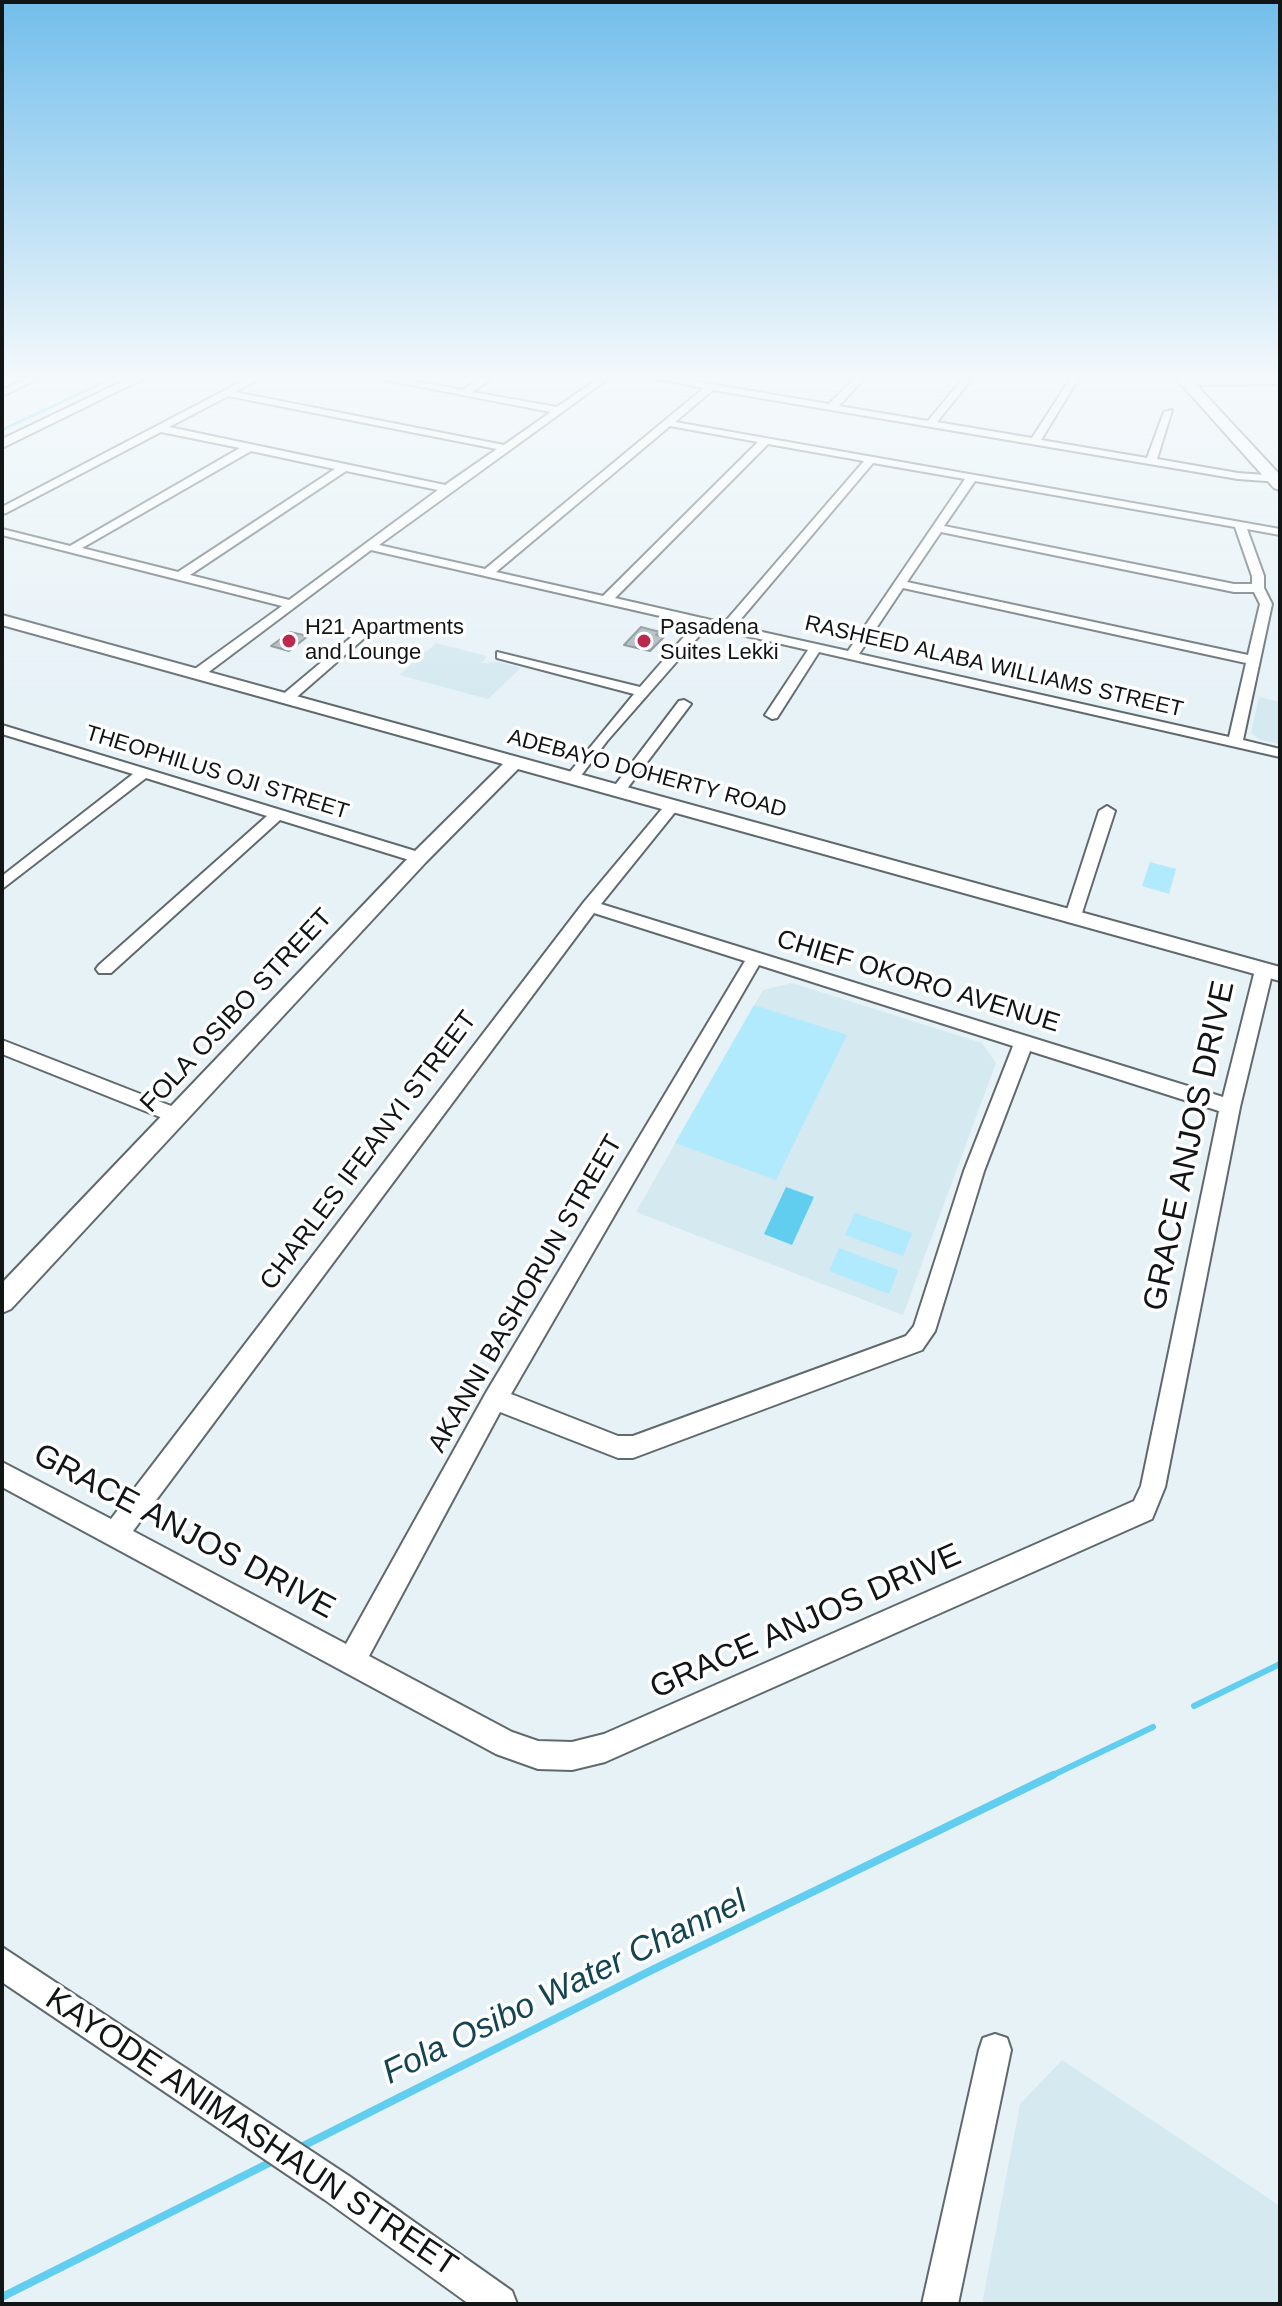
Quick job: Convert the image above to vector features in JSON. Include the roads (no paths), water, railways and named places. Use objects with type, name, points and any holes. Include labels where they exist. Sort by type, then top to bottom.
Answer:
[{"type":"street","points":[[2,511],[53,484]]},
{"type":"street","points":[[71,550],[186,484]]},
{"type":"street","points":[[179,577],[320,484]]},
{"type":"street","points":[[420,484],[447,489]]},
{"type":"street","points":[[197,674],[455,484]]},
{"type":"street","points":[[487,573],[594,484]]},
{"type":"street","points":[[606,600],[722,484]]},
{"type":"street","points":[[727,627],[850,484]]},
{"type":"street","points":[[852,655],[967,484]]},
{"type":"street","points":[[1008,484],[1280,532]]},
{"type":"street","points":[[1235,743],[1266,604],[1258,588],[1258,576],[1240,526]]},
{"type":"street","points":[[937,528],[1234,588],[1258,588]]},
{"type":"street","points":[[2,532],[290,604]]},
{"type":"street","name":"RASHEED ALABA WILLIAMS STREET","points":[[372,547],[1280,753]]},
{"type":"street","points":[[899,584],[1253,660]]},
{"type":"street","name":"ADEBAYO DOHERTY ROAD","points":[[2,620],[1272,972]]},
{"type":"street","points":[[572,778],[704,622]]},
{"type":"street","points":[[286,699],[371,627]]},
{"type":"street","points":[[772,715],[816,647]]},
{"type":"street","points":[[502,655],[643,692]]},
{"type":"street","points":[[618,791],[684,704]]},
{"type":"street","name":"THEOPHILUS OJI STREET","points":[[2,729],[419,858]]},
{"type":"street","name":"FOLA OSIBO STREET","points":[[2,1301],[419,858],[515,762]]},
{"type":"street","points":[[6,876],[144,773]]},
{"type":"street","name":"CHARLES IFEANYI STREET","points":[[115,1534],[590,906],[672,806]]},
{"type":"street","points":[[1073,916],[1107,811]]},
{"type":"street","points":[[105,969],[277,815]]},
{"type":"street","name":"CHIEF OKORO AVENUE","points":[[590,906],[1230,1107]]},
{"type":"street","name":"AKANNI BASHORUN STREET","points":[[351,1661],[495,1399],[755,958]]},
{"type":"street","name":"GRACE ANJOS DRIVE","points":[[2,1474],[506,1744],[538,1755],[572,1756],[605,1748],[1143,1510],[1153,1487],[1230,1107],[1272,972]]},
{"type":"street","points":[[495,1399],[618,1447],[633,1447],[914,1343],[924,1331],[974,1171],[1024,1042]]},
{"type":"street","points":[[2,1047],[177,1116]]},
{"type":"street","name":"KAYODE ANIMASHAUN STREET","points":[[2,1963],[337,2188],[499,2304]]},
{"type":"street","points":[[940,2304],[995,2050]]},
{"type":"waterway","name":"Fola Osibo Water Channel","points":[[1194,1706],[1280,1664]]},
{"type":"waterway","name":"Fola Osibo Water Channel","points":[[1049,1777],[1153,1727]]},
{"type":"waterway","name":"Fola Osibo Water Channel","points":[[299,2148],[652,1970],[1053,1775]]},
{"type":"waterway","name":"Fola Osibo Water Channel","points":[[2,2297],[273,2161]]},
{"type":"place","name":"H21 Apartments and Lounge","points":[[289,641]]},
{"type":"place","name":"Pasadena Suites Lekki","points":[[644,641]]}]
